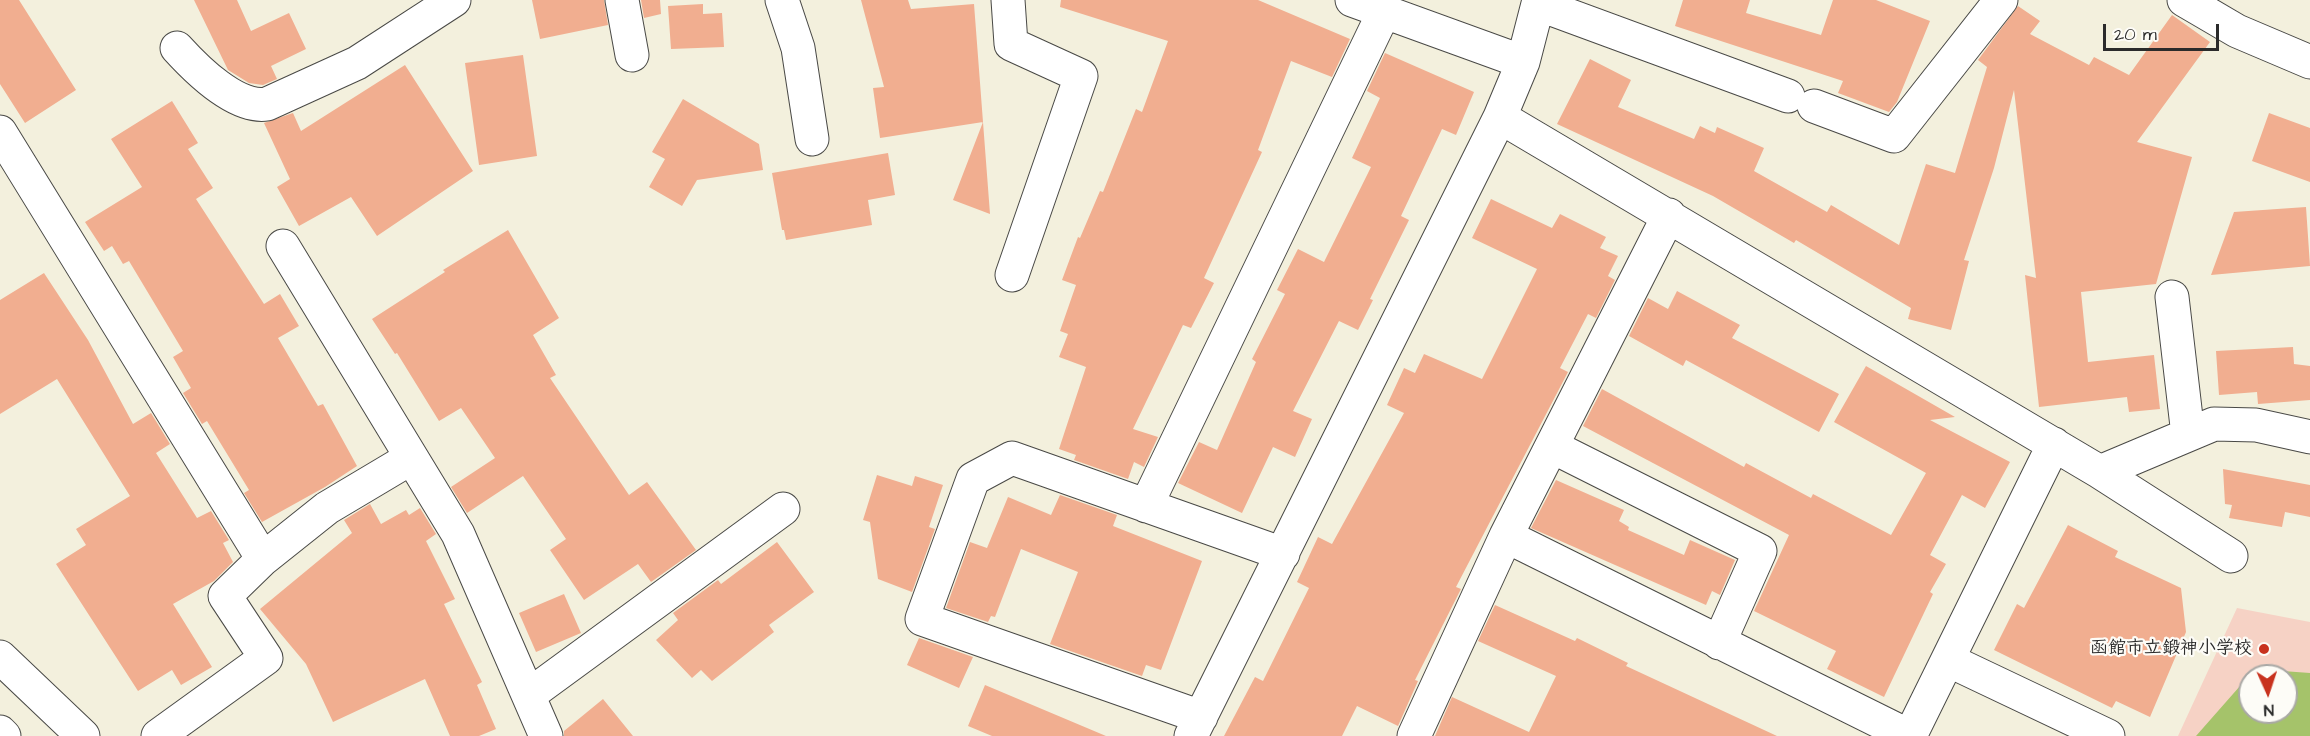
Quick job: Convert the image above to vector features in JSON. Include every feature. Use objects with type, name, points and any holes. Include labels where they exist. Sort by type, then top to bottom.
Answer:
[{"type":"street","points":[[177,48],[199,73],[246,103],[255,106],[267,104],[357,63],[454,0]]},
{"type":"street","points":[[622,0],[632,55]]},
{"type":"street","points":[[782,0],[798,48],[812,139]]},
{"type":"street","points":[[1008,0],[1011,44],[1081,76],[1012,275]]},
{"type":"street","points":[[1352,0],[1523,62]]},
{"type":"street","points":[[1282,554],[1012,458],[973,479],[922,619],[1196,726],[1282,554],[1500,117],[1523,62],[1538,2],[1894,136],[2001,0]]},
{"type":"street","points":[[2184,0],[2237,31],[2310,62]]},
{"type":"street","points":[[1146,506],[1384,12]]},
{"type":"street","points":[[1500,117],[2054,444],[2231,556]]},
{"type":"street","points":[[0,132],[263,559]]},
{"type":"street","points":[[1414,736],[1506,536],[1669,215]]},
{"type":"street","points":[[284,246],[458,534],[546,736]]},
{"type":"street","points":[[2172,297],[2188,435]]},
{"type":"street","points":[[2100,472],[2214,424],[2256,426],[2310,437]]},
{"type":"street","points":[[1506,536],[1909,736],[2054,444]]},
{"type":"street","points":[[1553,447],[1760,552],[1719,643]]},
{"type":"street","points":[[158,736],[266,658],[225,596],[263,559],[327,508],[411,458]]},
{"type":"street","points":[[530,695],[783,508]]},
{"type":"street","points":[[0,657],[83,736]]},
{"type":"street","points":[[1948,660],[2108,736]]},
{"type":"street","points":[[0,732],[4,736]]},
{"type":"shaded area","name":"函館市立鍛神小学校","points":[[2237,608],[2310,622],[2310,736],[2178,736]]},
{"type":"green space","points":[[2298,672],[2310,673],[2310,736],[2196,736],[2238,688],[2238,724],[2298,724]]},
{"type":"building","points":[[0,0],[19,0],[76,90],[25,123],[0,84]]},
{"type":"building","points":[[194,0],[237,0],[251,31],[289,13],[306,49],[271,66],[277,79],[263,85],[249,83],[228,70]]},
{"type":"building","points":[[532,0],[604,0],[608,25],[540,39]]},
{"type":"building","points":[[641,0],[660,0],[661,14],[644,18]]},
{"type":"building","points":[[861,0],[908,0],[911,9],[974,4],[983,122],[880,138],[873,88],[884,87]]},
{"type":"building","points":[[1061,0],[1258,0],[1350,39],[1332,77],[1291,61],[1258,150],[1262,152],[1204,278],[1214,283],[1191,328],[1183,325],[1133,429],[1158,437],[1144,467],[1134,462],[1128,479],[1074,460],[1076,455],[1059,449],[1086,367],[1059,357],[1068,334],[1060,331],[1076,285],[1062,280],[1078,237],[1080,238],[1100,191],[1103,192],[1136,109],[1142,112],[1168,41],[1060,7]]},
{"type":"building","points":[[1683,0],[1750,0],[1746,13],[1821,35],[1833,0],[1876,0],[1930,21],[1897,102],[1889,112],[1838,93],[1843,81],[1675,26]]},
{"type":"building","points":[[703,4],[703,14],[722,13],[724,47],[671,49],[668,6]]},
{"type":"building","points":[[2018,6],[2040,21],[2030,34],[2089,65],[2094,57],[2129,75],[2172,15],[2210,42],[2137,142],[2192,157],[2156,284],[2081,292],[2088,362],[2154,355],[2160,409],[2129,412],[2127,397],[2039,407],[2025,275],[2036,278],[2014,90],[1994,168],[1964,260],[1969,261],[1951,330],[1908,319],[1911,308],[1796,240],[1794,243],[1713,196],[1557,124],[1590,59],[1631,80],[1618,107],[1694,139],[1700,126],[1715,133],[1717,127],[1764,148],[1754,171],[1827,212],[1831,205],[1899,245],[1926,164],[1955,173],[1987,67],[1978,60]]},
{"type":"building","points":[[1385,53],[1474,92],[1456,135],[1442,129],[1401,216],[1409,220],[1370,299],[1373,300],[1358,330],[1339,321],[1293,411],[1312,419],[1295,457],[1273,447],[1242,513],[1178,483],[1199,442],[1217,450],[1256,362],[1252,359],[1285,294],[1277,290],[1298,249],[1324,262],[1371,167],[1352,158],[1380,98],[1367,91]]},
{"type":"building","points":[[523,55],[537,156],[479,165],[465,63]]},
{"type":"building","points":[[405,65],[473,171],[377,236],[351,197],[299,226],[277,187],[290,179],[264,123],[293,113],[301,131]]},
{"type":"building","points":[[683,99],[759,144],[763,170],[697,180],[682,206],[649,187],[665,159],[652,152]]},
{"type":"building","points":[[172,101],[198,143],[188,149],[213,188],[196,199],[264,304],[280,294],[299,326],[278,338],[318,406],[323,404],[357,466],[325,487],[262,522],[244,493],[249,490],[207,421],[202,424],[183,393],[191,388],[173,357],[183,351],[129,261],[123,264],[112,246],[104,251],[85,222],[142,187],[111,139]]},
{"type":"building","points":[[2269,113],[2310,128],[2310,182],[2252,161]]},
{"type":"building","points":[[983,122],[990,214],[953,200]]},
{"type":"building","points":[[888,153],[895,195],[868,200],[872,225],[786,240],[784,230],[782,230],[772,173]]},
{"type":"building","points":[[1491,199],[1552,228],[1560,214],[1606,237],[1600,248],[1618,256],[1608,276],[1615,280],[1596,318],[1588,314],[1560,368],[1568,372],[1456,587],[1461,589],[1415,680],[1418,681],[1398,726],[1357,706],[1342,736],[1224,736],[1255,677],[1263,681],[1309,588],[1297,582],[1318,537],[1332,544],[1404,413],[1387,405],[1404,368],[1415,373],[1424,354],[1482,379],[1537,269],[1472,238]]},
{"type":"building","points":[[2306,207],[2310,266],[2211,275],[2234,212]]},
{"type":"building","points":[[508,230],[559,318],[533,335],[556,375],[550,378],[629,495],[647,482],[696,550],[651,582],[638,564],[584,600],[550,550],[566,539],[523,476],[467,513],[451,487],[495,458],[461,408],[439,421],[397,353],[395,354],[372,319],[445,272],[443,270]]},
{"type":"building","points":[[44,273],[88,340],[133,424],[151,413],[170,444],[156,453],[197,518],[211,511],[229,540],[223,543],[233,562],[214,581],[173,604],[212,667],[181,685],[172,670],[138,691],[56,564],[86,545],[76,529],[130,496],[57,379],[0,414],[0,300]]},
{"type":"building","points":[[1677,291],[1740,325],[1732,338],[1839,394],[1819,432],[1686,360],[1683,366],[1629,336],[1648,298],[1668,309]]},
{"type":"building","points":[[2293,347],[2294,364],[2310,366],[2310,400],[2258,404],[2257,392],[2219,395],[2216,351]]},
{"type":"building","points":[[1866,366],[1955,417],[1930,420],[2010,462],[1985,508],[1962,495],[1930,555],[1946,564],[1930,592],[1933,594],[1884,697],[1827,669],[1836,651],[1754,611],[1789,535],[1583,426],[1602,389],[1744,467],[1746,463],[1811,498],[1813,494],[1891,535],[1926,473],[1834,422]]},
{"type":"building","points":[[2223,469],[2310,485],[2310,517],[2285,512],[2282,527],[2229,518],[2232,505],[2225,504]]},
{"type":"building","points":[[877,475],[912,486],[915,476],[943,485],[929,527],[935,529],[912,592],[878,579],[870,522],[863,520]]},
{"type":"building","points":[[1556,480],[1624,510],[1619,521],[1629,527],[1628,530],[1684,555],[1690,540],[1735,560],[1720,595],[1712,591],[1706,605],[1531,528]]},
{"type":"building","points":[[1060,495],[1117,515],[1113,526],[1202,561],[1161,670],[1146,665],[1142,676],[1050,644],[1078,572],[1021,549],[995,617],[991,616],[988,622],[946,608],[970,542],[987,548],[1008,497],[1051,515]]},
{"type":"building","points":[[370,504],[381,524],[406,510],[409,515],[420,508],[436,534],[426,541],[455,599],[444,604],[482,682],[477,685],[496,729],[479,736],[450,736],[425,679],[333,722],[306,664],[260,609],[352,533],[344,520]]},
{"type":"building","points":[[2068,525],[2118,551],[2115,557],[2181,588],[2186,632],[2150,717],[2116,701],[2112,708],[1994,650],[2017,604],[2024,608]]},
{"type":"building","points":[[777,542],[814,592],[769,625],[774,632],[712,681],[701,670],[692,678],[656,640],[678,620],[673,613],[718,580],[721,584]]},
{"type":"building","points":[[564,594],[581,633],[536,652],[519,613]]},
{"type":"building","points":[[1495,605],[1575,641],[1577,638],[1628,663],[1626,666],[1777,736],[1435,736],[1452,697],[1529,732],[1556,676],[1478,641]]},
{"type":"building","points":[[919,638],[973,657],[959,688],[907,665]]},
{"type":"building","points":[[985,685],[1106,736],[992,736],[968,726]]},
{"type":"building","points":[[603,699],[633,736],[564,736],[564,731]]},
{"type":"place","name":"函館市立鍛神小学校","points":[[2264,649]]}]
